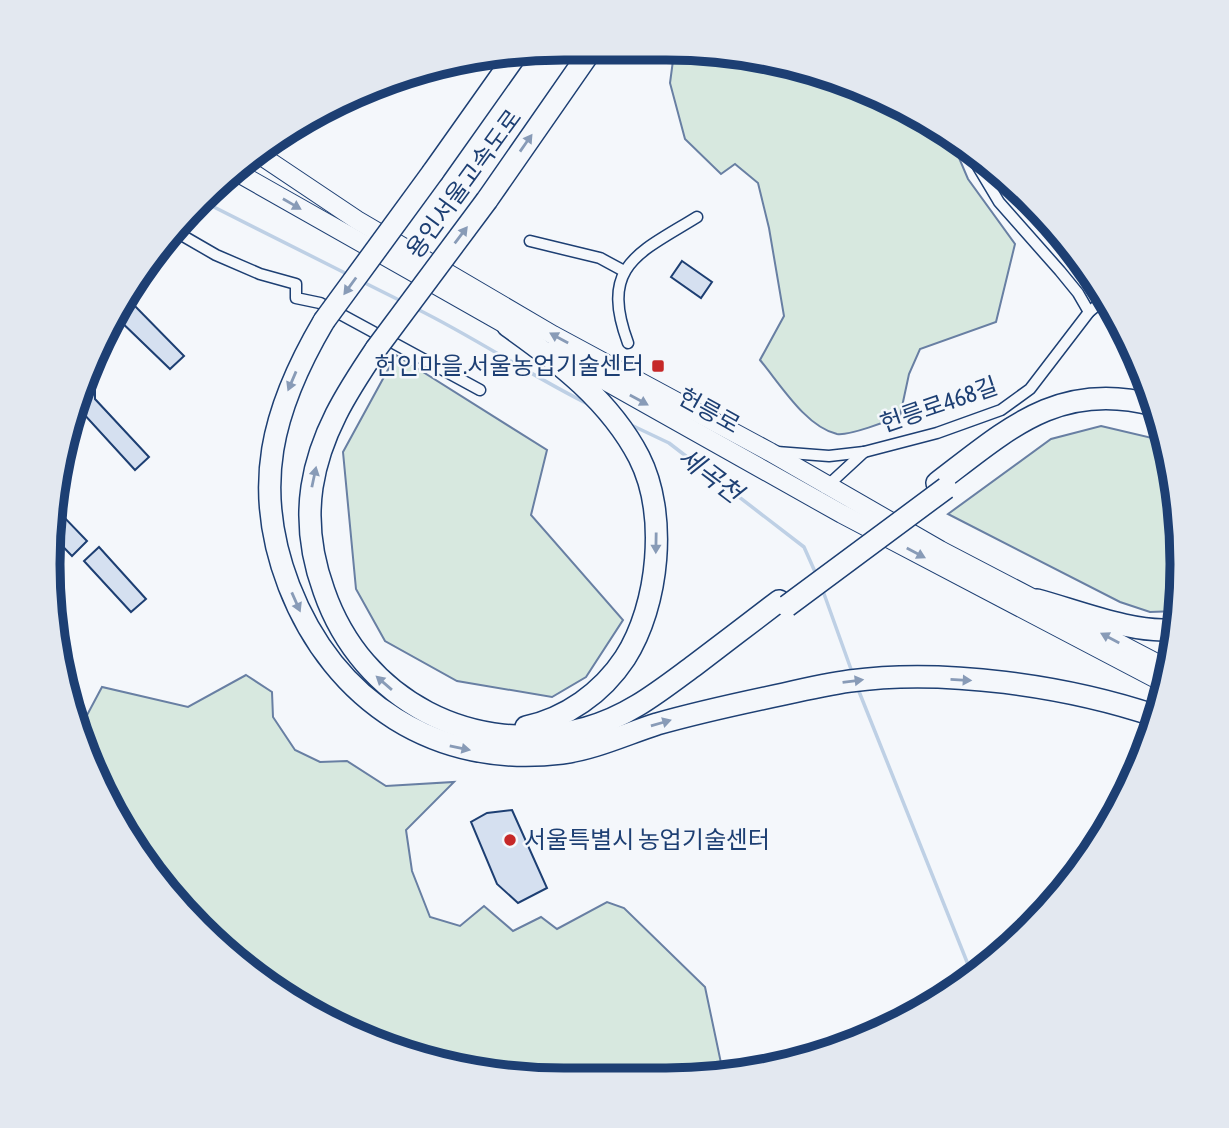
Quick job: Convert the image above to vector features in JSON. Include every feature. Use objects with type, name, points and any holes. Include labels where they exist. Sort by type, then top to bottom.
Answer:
[{"type":"highway","name":"용인서울고속도로","points":[[488,733],[452,724],[397,694],[378,678],[348,641],[319,577],[314,556],[310,515],[312,488],[319,453],[351,388],[376,349],[487,200],[584,60]]},
{"type":"highway","name":"용인서울고속도로","points":[[499,754],[447,745],[408,727],[370,701],[325,652],[300,612],[278,553],[271,511],[271,455],[288,390],[324,321],[510,63]]},
{"type":"highway","points":[[488,733],[531,726],[565,713],[597,690],[625,657],[638,630],[655,564],[656,522],[647,476],[630,441],[605,408],[570,373],[508,326]]},
{"type":"highway","points":[[499,754],[561,746],[596,736],[631,720],[660,701],[1011,428],[1051,407],[1072,401],[1099,397],[1143,403]]},
{"type":"highway","points":[[941,485],[1020,437],[1062,416],[1111,407],[1146,414]]},
{"type":"highway","points":[[1037,600],[1138,627],[1165,630]]},
{"type":"highway","points":[[488,733],[524,736],[555,734],[586,729],[609,721],[655,695],[783,604]]},
{"type":"highway","points":[[499,754],[565,753],[725,706],[814,687],[893,677],[971,680],[1027,686],[1147,714]]},
{"type":"main road","name":"헌릉로","points":[[265,158],[357,220],[531,322],[770,452],[940,550],[1159,664]]},
{"type":"main road","name":"헌릉로","points":[[243,176],[813,497],[1156,679]]},
{"type":"street","points":[[980,171],[999,202],[1060,271],[1089,312]]},
{"type":"street","points":[[628,343],[621,324],[618,302],[620,279],[627,265],[649,246],[697,217]]},
{"type":"street","points":[[182,235],[216,255],[260,274],[296,284],[296,298],[320,303],[480,390]]},
{"type":"street","points":[[530,241],[600,258],[624,271]]},
{"type":"street","name":"헌릉로468길","points":[[770,452],[829,456],[864,452],[937,433],[1001,410],[1030,389],[1089,312],[1098,305]]},
{"type":"street","name":"헌릉로468길","points":[[813,497],[864,452]]},
{"type":"shaded area","points":[[673,60],[731,64],[796,77],[827,86],[888,112],[957,154],[968,179],[1015,244],[996,322],[920,349],[909,374],[900,416],[850,433],[837,434],[826,430],[804,414],[760,360],[784,316],[769,228],[758,183],[735,164],[721,174],[685,139],[670,83]]},
{"type":"shaded area","points":[[396,355],[547,450],[531,515],[623,620],[586,677],[552,697],[457,681],[385,641],[356,589],[343,452]]},
{"type":"shaded area","points":[[1101,426],[1153,438],[1160,466],[1168,531],[1170,564],[1167,611],[1150,612],[1120,602],[948,514],[1051,439]]},
{"type":"shaded area","points":[[246,675],[272,692],[273,717],[295,750],[320,762],[347,761],[386,786],[454,782],[406,830],[412,871],[430,917],[460,926],[484,906],[513,931],[541,917],[557,929],[607,902],[624,908],[705,987],[721,1063],[698,1067],[564,1068],[466,1059],[402,1042],[371,1030],[312,1001],[284,983],[257,964],[207,921],[164,871],[127,816],[98,757],[84,720],[102,687],[188,707]]},
{"type":"building","points":[[682,261],[712,282],[701,298],[671,277]]},
{"type":"building","points":[[132,304],[184,356],[170,369],[122,322]]},
{"type":"building","points":[[93,385],[95,385],[95,399],[149,457],[135,470],[83,413]]},
{"type":"building","points":[[62,516],[87,541],[72,556],[61,544]]},
{"type":"building","points":[[99,547],[146,599],[131,612],[84,561]]},
{"type":"building","points":[[512,810],[547,888],[518,903],[497,884],[471,822],[487,813]]},
{"type":"waterway","name":"세곡천","points":[[209,205],[347,274]]},
{"type":"waterway","name":"세곡천","points":[[363,282],[403,302]]},
{"type":"waterway","name":"세곡천","points":[[417,309],[590,405]]},
{"type":"waterway","name":"세곡천","points":[[629,424],[669,443],[804,547],[816,574]]},
{"type":"waterway","name":"세곡천","points":[[823,591],[852,672]]},
{"type":"waterway","name":"세곡천","points":[[858,689],[969,966]]},
{"type":"place","name":"헌인마을.서울농업기술센터","points":[[658,366]]},
{"type":"place","name":"서울특별시 농업기술센터","points":[[510,840]]}]
